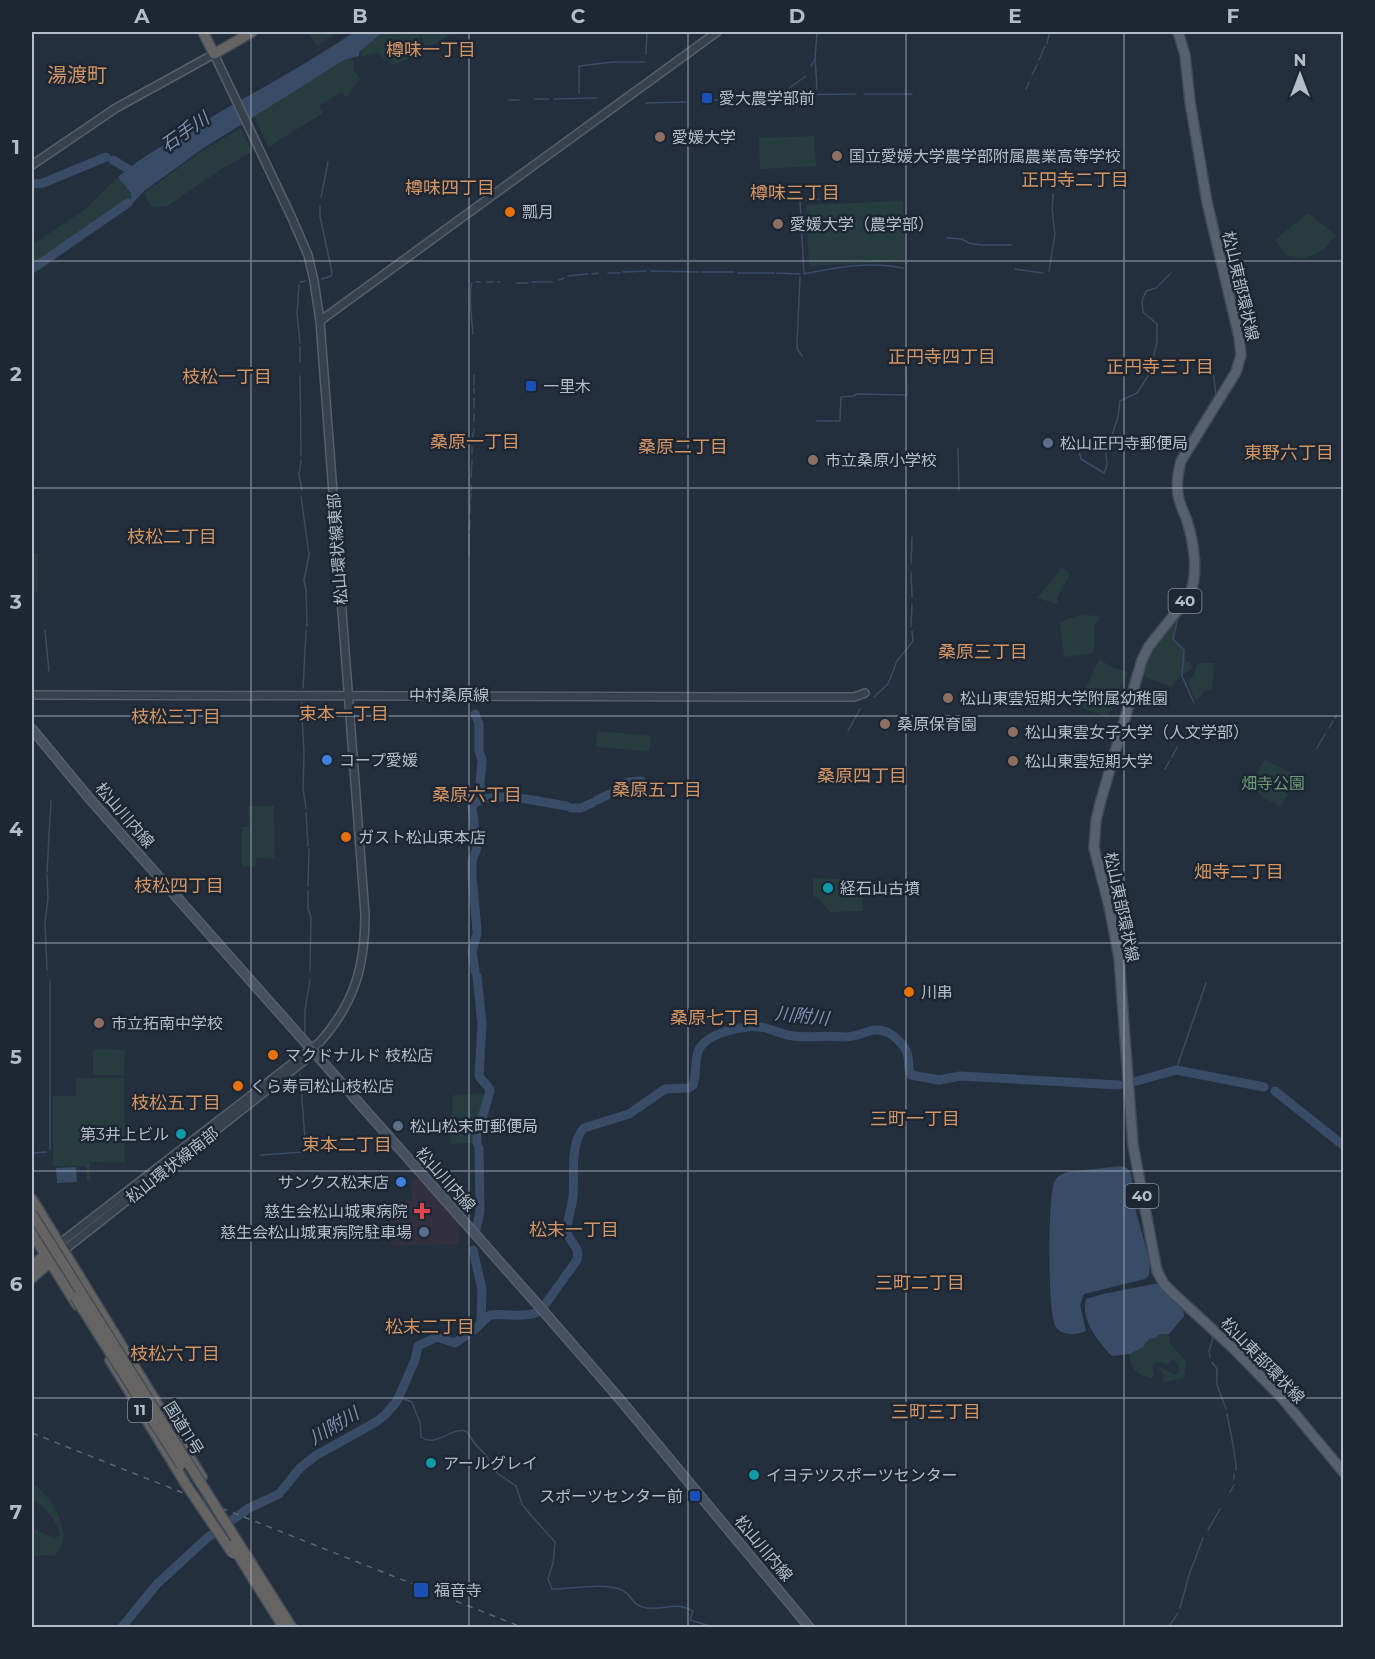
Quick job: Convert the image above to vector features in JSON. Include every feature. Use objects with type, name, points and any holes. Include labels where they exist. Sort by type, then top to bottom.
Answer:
[{"type":"highway","points":[[203,32],[214,54],[252,32]]},
{"type":"highway","name":"11","points":[[32,1199],[245,1548],[248,1565]]},
{"type":"highway","name":"国道11号","points":[[32,1214],[248,1565],[284,1628]]},
{"type":"highway","name":"国道11号","points":[[32,1226],[248,1565],[292,1628]]},
{"type":"highway","name":"11","points":[[32,1233],[187,1486],[233,1555],[248,1565]]},
{"type":"highway","points":[[32,1266],[61,1248]]},
{"type":"highway","points":[[32,1278],[48,1258]]},
{"type":"main road","name":"松山東部環状線","points":[[1178,32],[1185,55],[1191,111],[1207,202],[1239,337],[1241,355],[1236,372],[1181,460],[1177,476],[1177,491],[1192,537],[1192,589],[1189,596],[1149,646],[1142,660],[1101,800],[1096,820],[1094,848],[1119,958],[1133,1145],[1157,1271],[1164,1284],[1234,1349],[1281,1397],[1344,1473]]},
{"type":"main road","name":"松山川内線","points":[[32,729],[96,806],[545,1313],[810,1628]]},
{"type":"street","points":[[320,321],[717,32]]},
{"type":"street","name":"松山環状線東部","points":[[214,54],[308,255],[320,321],[363,887],[364,948],[360,972],[346,1008],[334,1026],[311,1050]]},
{"type":"street","points":[[32,165],[117,108],[214,54]]},
{"type":"street","name":"中村桑原線","points":[[32,695],[854,697],[866,693]]},
{"type":"street","name":"松山環状線南部","points":[[61,1248],[311,1050]]},
{"type":"shaded area","name":"慈生会松山城東病院","points":[[418,1177],[461,1225],[456,1230],[460,1235],[458,1244],[391,1246],[391,1214],[395,1213],[395,1208],[402,1208],[402,1201],[412,1200],[411,1183]]},
{"type":"green space","points":[[308,32],[337,32],[317,46]]},
{"type":"green space","points":[[373,32],[420,32],[420,48],[413,57],[394,65],[378,52],[362,56],[358,41]]},
{"type":"green space","points":[[421,32],[454,32],[425,50]]},
{"type":"green space","points":[[347,53],[354,62],[354,70],[360,79],[347,97],[341,92],[319,106],[323,113],[268,147],[253,113]]},
{"type":"green space","points":[[241,128],[252,152],[223,168],[167,206],[151,207],[144,193],[203,150]]},
{"type":"green space","points":[[814,136],[816,166],[760,169],[759,138]]},
{"type":"green space","points":[[118,177],[131,193],[131,198],[119,209],[131,205],[32,274],[32,245],[86,209]]},
{"type":"green space","points":[[903,201],[906,261],[809,266],[806,205]]},
{"type":"green space","points":[[1308,213],[1336,235],[1323,250],[1305,259],[1287,256],[1275,240]]},
{"type":"green space","points":[[32,553],[38,553],[37,592],[32,592]]},
{"type":"green space","points":[[1062,568],[1070,574],[1057,598],[1057,604],[1037,598]]},
{"type":"green space","points":[[1082,614],[1100,617],[1095,624],[1094,653],[1064,657],[1060,622]]},
{"type":"green space","points":[[1177,618],[1173,641],[1184,650],[1186,661],[1192,667],[1171,687],[1141,675],[1155,645]]},
{"type":"green space","points":[[1099,659],[1111,667],[1128,672],[1107,718],[1078,706]]},
{"type":"green space","points":[[1199,663],[1214,663],[1212,689],[1204,691],[1196,700],[1188,681],[1194,675]]},
{"type":"green space","points":[[597,731],[651,736],[649,751],[596,747]]},
{"type":"green space","name":"畑寺公園","points":[[1265,760],[1298,776],[1280,807],[1263,797],[1248,784]]},
{"type":"green space","points":[[248,806],[274,806],[275,859],[256,858],[255,867],[242,866],[242,827],[249,827]]},
{"type":"green space","points":[[813,878],[841,879],[844,895],[862,895],[863,911],[830,912],[821,901],[813,896]]},
{"type":"green space","points":[[93,1049],[125,1050],[124,1075],[93,1075]]},
{"type":"green space","points":[[76,1078],[124,1078],[125,1163],[90,1162],[90,1181],[87,1181],[86,1166],[53,1166],[53,1096],[76,1096]]},
{"type":"green space","points":[[483,1093],[484,1111],[473,1143],[450,1144],[453,1096]]},
{"type":"green space","points":[[1159,1334],[1169,1334],[1171,1345],[1186,1361],[1184,1378],[1165,1382],[1162,1380],[1164,1375],[1160,1367],[1175,1375],[1179,1372],[1178,1364],[1174,1360],[1171,1360],[1169,1364],[1158,1362],[1154,1364],[1152,1378],[1143,1376],[1133,1368],[1130,1354]]},
{"type":"green space","points":[[32,1483],[47,1497],[59,1517],[63,1538],[54,1556],[42,1555],[32,1558],[32,1528],[55,1539],[60,1535],[50,1515],[35,1500],[32,1501]]},
{"type":"water","points":[[354,32],[383,32],[359,52],[359,56],[344,60],[202,149],[143,192],[131,205],[118,210],[131,198],[131,193],[118,177],[128,169],[159,148],[299,67]]},
{"type":"water","points":[[1121,1166],[1127,1168],[1131,1174],[1136,1212],[1150,1262],[1149,1275],[1145,1279],[1084,1294],[1080,1305],[1086,1331],[1074,1334],[1062,1332],[1056,1327],[1051,1302],[1050,1232],[1054,1183],[1056,1179],[1068,1172]]},
{"type":"water","points":[[76,1167],[77,1182],[57,1183],[56,1168]]},
{"type":"water","points":[[1159,1283],[1183,1308],[1184,1316],[1169,1334],[1159,1334],[1156,1338],[1149,1339],[1143,1347],[1130,1354],[1112,1356],[1096,1338],[1088,1322],[1086,1299]]},
{"type":"waterway","points":[[646,54],[647,32]]},
{"type":"waterway","points":[[817,32],[815,58],[817,89]]},
{"type":"waterway","points":[[1047,43],[1049,35]]},
{"type":"waterway","points":[[1039,60],[1045,46]]},
{"type":"waterway","points":[[811,66],[815,59]]},
{"type":"waterway","points":[[579,93],[579,66],[613,62],[644,62]]},
{"type":"waterway","points":[[1032,75],[1037,65]]},
{"type":"waterway","points":[[789,88],[806,76]]},
{"type":"waterway","points":[[1026,89],[1029,82]]},
{"type":"waterway","points":[[703,101],[785,95],[855,94]]},
{"type":"waterway","points":[[864,94],[912,94]]},
{"type":"waterway","points":[[554,99],[596,98]]},
{"type":"waterway","points":[[535,99],[549,99]]},
{"type":"waterway","points":[[509,100],[519,100]]},
{"type":"waterway","points":[[646,103],[686,102]]},
{"type":"waterway","points":[[32,184],[43,183],[106,157]]},
{"type":"waterway","points":[[113,160],[128,169]]},
{"type":"waterway","points":[[321,197],[328,162]]},
{"type":"waterway","points":[[1049,271],[1055,234],[1053,194]]},
{"type":"waterway","points":[[819,199],[800,200],[804,274],[865,265],[903,268]]},
{"type":"waterway","name":"石手川","points":[[32,269],[128,203]]},
{"type":"waterway","points":[[320,206],[332,273],[331,276],[322,279]]},
{"type":"waterway","points":[[947,238],[962,239],[980,245],[1011,245]]},
{"type":"waterway","points":[[1015,269],[1043,273]]},
{"type":"waterway","points":[[623,272],[646,271]]},
{"type":"waterway","points":[[651,271],[699,272]]},
{"type":"waterway","points":[[702,272],[734,272]]},
{"type":"waterway","points":[[592,274],[598,273]]},
{"type":"waterway","points":[[608,273],[620,273]]},
{"type":"waterway","points":[[738,273],[774,273]]},
{"type":"waterway","points":[[777,273],[800,274]]},
{"type":"waterway","points":[[1074,450],[1079,451],[1081,459],[1104,473],[1107,465],[1106,453],[1118,417],[1120,401],[1137,393],[1148,376],[1157,343],[1157,324],[1143,312],[1142,301],[1146,291],[1156,288],[1171,273]]},
{"type":"waterway","points":[[568,276],[588,274]]},
{"type":"waterway","points":[[800,277],[797,348],[802,356]]},
{"type":"waterway","points":[[559,280],[564,278]]},
{"type":"waterway","points":[[300,282],[306,281]]},
{"type":"waterway","points":[[487,282],[493,282]]},
{"type":"waterway","points":[[532,282],[552,282]]},
{"type":"waterway","points":[[472,283],[470,300],[473,334]]},
{"type":"waterway","points":[[517,283],[528,283]]},
{"type":"waterway","points":[[299,285],[297,314],[300,343]]},
{"type":"waterway","points":[[300,347],[300,362]]},
{"type":"waterway","points":[[817,421],[840,421],[841,397],[856,394],[907,395],[905,352]]},
{"type":"waterway","points":[[1210,368],[1214,378],[1216,396]]},
{"type":"waterway","points":[[474,375],[474,385]]},
{"type":"waterway","points":[[300,376],[301,456]]},
{"type":"waterway","points":[[474,388],[474,393]]},
{"type":"waterway","points":[[474,398],[474,408]]},
{"type":"waterway","points":[[474,414],[474,421]]},
{"type":"waterway","points":[[472,440],[474,429]]},
{"type":"waterway","points":[[472,447],[472,454]]},
{"type":"waterway","points":[[958,448],[959,490]]},
{"type":"waterway","points":[[301,460],[299,475],[302,490]]},
{"type":"waterway","points":[[471,477],[472,460]]},
{"type":"waterway","points":[[471,485],[471,491]]},
{"type":"waterway","points":[[470,501],[471,494]]},
{"type":"waterway","points":[[301,496],[309,555],[304,580],[307,626]]},
{"type":"waterway","points":[[470,504],[470,513]]},
{"type":"waterway","points":[[469,530],[470,520]]},
{"type":"waterway","points":[[469,534],[469,556]]},
{"type":"waterway","points":[[911,563],[912,537]]},
{"type":"waterway","points":[[911,572],[912,597]]},
{"type":"waterway","points":[[911,627],[912,605]]},
{"type":"waterway","points":[[1178,617],[1173,639],[1184,650],[1182,676],[1194,703]]},
{"type":"waterway","points":[[45,630],[49,671]]},
{"type":"waterway","points":[[303,688],[306,631]]},
{"type":"waterway","points":[[874,697],[888,684],[897,661],[913,641],[912,631]]},
{"type":"waterway","points":[[302,703],[302,712]]},
{"type":"waterway","points":[[848,731],[860,709]]},
{"type":"waterway","points":[[475,714],[479,724],[482,797]]},
{"type":"waterway","points":[[302,716],[303,788],[306,808]]},
{"type":"waterway","points":[[1329,728],[1333,721]]},
{"type":"waterway","points":[[1317,748],[1325,734]]},
{"type":"waterway","points":[[1172,757],[1177,747]]},
{"type":"waterway","points":[[1165,769],[1170,760]]},
{"type":"waterway","points":[[622,786],[628,782],[641,781]]},
{"type":"waterway","points":[[597,800],[614,792]]},
{"type":"waterway","points":[[473,804],[493,797],[506,797],[566,806]]},
{"type":"waterway","points":[[47,872],[51,800]]},
{"type":"waterway","points":[[571,808],[581,808],[592,803]]},
{"type":"waterway","points":[[472,807],[477,848],[472,861],[477,930]]},
{"type":"waterway","points":[[306,813],[308,846]]},
{"type":"waterway","points":[[308,886],[309,849]]},
{"type":"waterway","points":[[47,875],[48,899],[45,922],[47,970]]},
{"type":"waterway","points":[[308,891],[308,909],[311,917],[310,971]]},
{"type":"waterway","points":[[475,971],[472,951],[477,934]]},
{"type":"waterway","points":[[477,976],[482,1024],[479,1075],[490,1091],[477,1135],[477,1143]]},
{"type":"waterway","points":[[305,1036],[305,1010],[310,980]]},
{"type":"waterway","points":[[50,981],[50,1149]]},
{"type":"waterway","points":[[1176,1070],[1206,983]]},
{"type":"waterway","name":"川附川","points":[[544,1306],[577,1260],[577,1250],[567,1230],[573,1197],[574,1152],[579,1135],[584,1128],[629,1114],[665,1089],[689,1088],[693,1085],[698,1051],[709,1039],[720,1034],[737,1028],[754,1026],[799,1037],[850,1037],[877,1030],[894,1036],[904,1047],[911,1075],[939,1080],[960,1076],[1119,1085]]},
{"type":"waterway","name":"川附川","points":[[1137,1081],[1176,1070],[1264,1087]]},
{"type":"waterway","points":[[300,1074],[306,1152]]},
{"type":"waterway","name":"川附川","points":[[1275,1091],[1344,1146]]},
{"type":"waterway","points":[[476,1229],[480,1212],[479,1148]]},
{"type":"waterway","points":[[32,1153],[46,1152]]},
{"type":"waterway","points":[[261,1155],[304,1152]]},
{"type":"waterway","points":[[473,1250],[482,1289],[481,1321]]},
{"type":"waterway","points":[[1160,1262],[1164,1274]]},
{"type":"waterway","name":"川附川","points":[[121,1628],[157,1584],[207,1538],[249,1508],[279,1494],[300,1468],[315,1456],[386,1414],[397,1401],[415,1360],[418,1346],[437,1337],[455,1343],[490,1315],[536,1313]]},
{"type":"waterway","points":[[1210,1357],[1209,1351],[1213,1338]]},
{"type":"waterway","points":[[1212,1362],[1217,1369],[1217,1385],[1226,1409]]},
{"type":"waterway","points":[[399,1397],[412,1402],[420,1423],[421,1437],[433,1440],[454,1432],[466,1431],[497,1473],[516,1486],[522,1504],[555,1542],[553,1563],[548,1579],[552,1589],[607,1586],[626,1592],[635,1603],[642,1607],[687,1608],[693,1611],[690,1620],[717,1628]]},
{"type":"waterway","points":[[1227,1414],[1236,1470]]},
{"type":"waterway","points":[[1234,1474],[1234,1479]]},
{"type":"waterway","points":[[1230,1492],[1234,1485]]},
{"type":"waterway","points":[[1208,1530],[1220,1509]]},
{"type":"waterway","points":[[1180,1608],[1203,1538]]},
{"type":"waterway","points":[[1170,1625],[1178,1613]]},
{"type":"railway","points":[[32,1433],[524,1628]]},
{"type":"place","name":"愛大農学部前","points":[[707,98]]},
{"type":"place","name":"愛媛大学","points":[[660,137]]},
{"type":"place","name":"国立愛媛大学農学部附属農業高等学校","points":[[837,156]]},
{"type":"place","name":"瓢月","points":[[510,212]]},
{"type":"place","name":"愛媛大学（農学部）","points":[[778,224]]},
{"type":"place","name":"一里木","points":[[531,386]]},
{"type":"place","name":"松山正円寺郵便局","points":[[1048,443]]},
{"type":"place","name":"市立桑原小学校","points":[[813,460]]},
{"type":"place","name":"松山東雲短期大学附属幼稚園","points":[[948,698]]},
{"type":"place","name":"桑原保育園","points":[[885,724]]},
{"type":"place","name":"松山東雲女子大学（人文学部）","points":[[1013,732]]},
{"type":"place","name":"コープ愛媛","points":[[327,760]]},
{"type":"place","name":"松山東雲短期大学","points":[[1013,761]]},
{"type":"place","name":"ガスト松山束本店","points":[[346,837]]},
{"type":"place","name":"経石山古墳","points":[[828,888]]},
{"type":"place","name":"川串","points":[[909,992]]},
{"type":"place","name":"市立拓南中学校","points":[[99,1023]]},
{"type":"place","name":"マクドナルド 枝松店","points":[[273,1055]]},
{"type":"place","name":"くら寿司松山枝松店","points":[[238,1086]]},
{"type":"place","name":"松山松末町郵便局","points":[[398,1126]]},
{"type":"place","name":"第3井上ビル","points":[[181,1134]]},
{"type":"place","name":"サンクス松末店","points":[[401,1182]]},
{"type":"place","name":"慈生会松山城東病院","points":[[422,1211]]},
{"type":"place","name":"慈生会松山城東病院駐車場","points":[[424,1232]]},
{"type":"place","name":"アールグレイ","points":[[431,1463]]},
{"type":"place","name":"イヨテツスポーツセンター","points":[[754,1475]]},
{"type":"place","name":"スポーツセンター前","points":[[695,1496]]},
{"type":"place","name":"福音寺","points":[[421,1590]]},
{"type":"district","name":"樽味一丁目","points":[[431,50]]},
{"type":"district","name":"湯渡町","points":[[77,75]]},
{"type":"district","name":"正円寺二丁目","points":[[1075,180]]},
{"type":"district","name":"樽味四丁目","points":[[450,188]]},
{"type":"district","name":"樽味三丁目","points":[[795,193]]},
{"type":"district","name":"正円寺四丁目","points":[[942,357]]},
{"type":"district","name":"正円寺三丁目","points":[[1160,367]]},
{"type":"district","name":"枝松一丁目","points":[[227,377]]},
{"type":"district","name":"桑原一丁目","points":[[475,442]]},
{"type":"district","name":"桑原二丁目","points":[[683,447]]},
{"type":"district","name":"東野六丁目","points":[[1289,453]]},
{"type":"district","name":"枝松二丁目","points":[[172,537]]},
{"type":"district","name":"桑原三丁目","points":[[983,652]]},
{"type":"district","name":"束本一丁目","points":[[344,714]]},
{"type":"district","name":"枝松三丁目","points":[[176,717]]},
{"type":"district","name":"桑原四丁目","points":[[862,776]]},
{"type":"district","name":"桑原五丁目","points":[[657,790]]},
{"type":"district","name":"桑原六丁目","points":[[477,795]]},
{"type":"district","name":"畑寺二丁目","points":[[1239,872]]},
{"type":"district","name":"枝松四丁目","points":[[179,886]]},
{"type":"district","name":"桑原七丁目","points":[[715,1018]]},
{"type":"district","name":"枝松五丁目","points":[[176,1103]]},
{"type":"district","name":"三町一丁目","points":[[915,1119]]},
{"type":"district","name":"束本二丁目","points":[[347,1145]]},
{"type":"district","name":"松末一丁目","points":[[574,1230]]},
{"type":"district","name":"三町二丁目","points":[[920,1283]]},
{"type":"district","name":"松末二丁目","points":[[430,1327]]},
{"type":"district","name":"枝松六丁目","points":[[175,1354]]},
{"type":"district","name":"三町三丁目","points":[[936,1412]]}]
